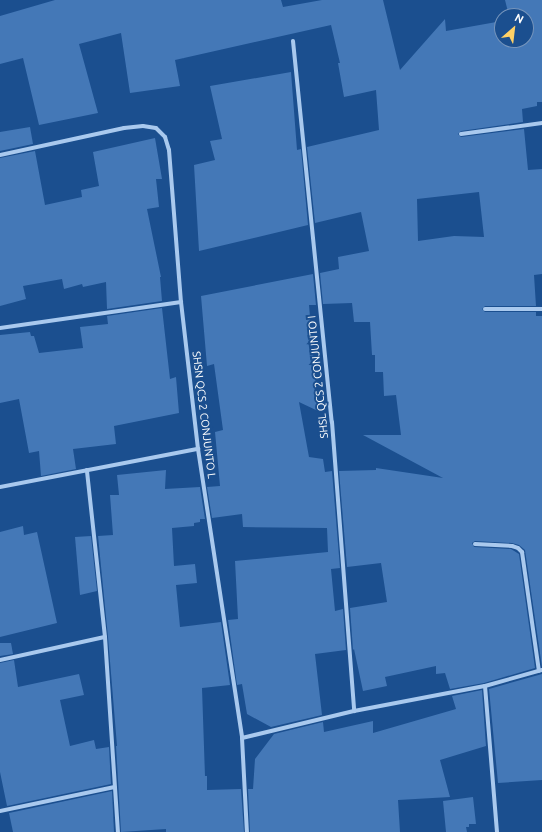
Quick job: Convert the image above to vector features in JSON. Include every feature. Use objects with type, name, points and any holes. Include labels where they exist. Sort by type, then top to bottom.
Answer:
[{"type":"street","name":"SHSL QCS 2 CONJUNTO I","points":[[293,41],[332,422],[354,711]]},
{"type":"street","points":[[461,134],[542,123]]},
{"type":"street","name":"SHSN QCS 2 CONJUNTO L","points":[[0,156],[124,128],[143,126],[156,128],[164,137],[169,150],[181,302],[198,449],[242,738],[247,832]]},
{"type":"street","points":[[0,328],[181,302]]},
{"type":"street","points":[[485,309],[542,308]]},
{"type":"street","points":[[0,487],[198,449]]},
{"type":"street","points":[[87,470],[105,637],[118,832]]},
{"type":"street","points":[[242,738],[354,711],[485,686],[540,671],[522,552],[518,548],[512,546],[475,544]]},
{"type":"street","points":[[0,660],[105,637]]},
{"type":"street","points":[[485,686],[497,832]]},
{"type":"street","points":[[0,811],[114,787]]},
{"type":"building","points":[[55,0],[281,0],[283,7],[322,0],[383,0],[400,70],[445,19],[446,31],[494,22],[494,48],[534,48],[534,8],[507,8],[505,0],[542,0],[542,102],[537,102],[537,106],[522,109],[523,122],[461,131],[458,134],[461,137],[524,129],[528,170],[542,169],[542,274],[534,275],[536,306],[485,306],[482,309],[485,312],[536,312],[536,316],[542,316],[542,667],[525,550],[519,545],[512,543],[475,541],[472,543],[474,547],[511,549],[519,554],[535,668],[484,683],[450,689],[445,673],[436,674],[436,666],[385,677],[387,686],[363,691],[354,649],[353,650],[350,608],[387,602],[381,563],[347,567],[339,471],[376,470],[376,468],[443,478],[363,435],[401,435],[396,395],[384,396],[383,372],[375,372],[375,355],[372,355],[370,322],[354,322],[352,303],[323,304],[320,273],[339,269],[338,257],[369,251],[361,212],[315,223],[307,147],[379,130],[376,90],[344,97],[338,63],[340,63],[331,25],[175,60],[180,86],[130,93],[121,33],[79,44],[98,113],[39,125],[23,58],[0,64],[0,16]],"holes":[[[479,192],[484,237],[454,236],[418,241],[417,199]]]},
{"type":"building","points":[[291,72],[297,150],[301,149],[308,225],[199,251],[194,165],[215,160],[210,141],[222,139],[210,86]]},
{"type":"building","points":[[30,127],[33,144],[0,151],[0,132]]},
{"type":"building","points":[[155,138],[162,179],[156,179],[159,207],[147,209],[161,277],[162,301],[107,309],[106,282],[83,287],[82,284],[64,289],[62,279],[23,286],[26,299],[0,306],[0,158],[35,151],[45,205],[82,197],[81,190],[99,186],[93,152]]},
{"type":"building","points":[[313,274],[316,305],[309,305],[318,411],[299,402],[309,457],[323,459],[325,472],[332,471],[340,568],[331,569],[335,611],[343,609],[346,650],[315,654],[322,715],[271,727],[247,714],[242,684],[237,685],[228,620],[238,619],[235,561],[328,552],[327,528],[243,527],[242,514],[212,518],[207,487],[220,486],[215,432],[223,430],[214,364],[207,366],[201,296]]},
{"type":"building","points":[[162,308],[170,379],[176,377],[179,413],[114,426],[116,444],[73,449],[76,469],[41,476],[39,451],[29,453],[19,399],[0,403],[0,335],[30,332],[31,336],[34,336],[39,353],[83,348],[80,327],[108,324],[107,316]]},
{"type":"building","points":[[166,470],[165,489],[200,487],[205,519],[200,519],[200,522],[194,523],[194,526],[172,528],[174,566],[195,564],[197,583],[176,585],[180,627],[221,622],[230,685],[202,688],[205,776],[207,776],[207,790],[241,789],[244,832],[166,832],[166,829],[121,832],[117,746],[98,536],[113,535],[110,495],[119,495],[117,475]]},
{"type":"building","points":[[23,526],[24,535],[37,532],[57,623],[0,637],[0,532]]},
{"type":"building","points":[[91,536],[97,591],[80,595],[75,537]]},
{"type":"building","points":[[0,643],[11,643],[13,654],[0,656]]},
{"type":"building","points":[[14,660],[18,687],[79,674],[84,695],[60,700],[70,746],[94,740],[96,749],[109,747],[111,784],[7,806],[0,772],[0,663]]},
{"type":"building","points":[[542,674],[542,780],[498,783],[489,689]]},
{"type":"building","points":[[482,690],[486,746],[440,760],[450,797],[398,800],[400,832],[250,832],[248,789],[253,789],[255,759],[274,734],[323,722],[324,732],[373,721],[373,733],[456,709],[452,696]]},
{"type":"building","points":[[112,791],[114,832],[13,832],[9,813]]},
{"type":"building","points":[[473,797],[476,824],[469,824],[469,827],[466,827],[467,832],[446,832],[443,801]]}]
